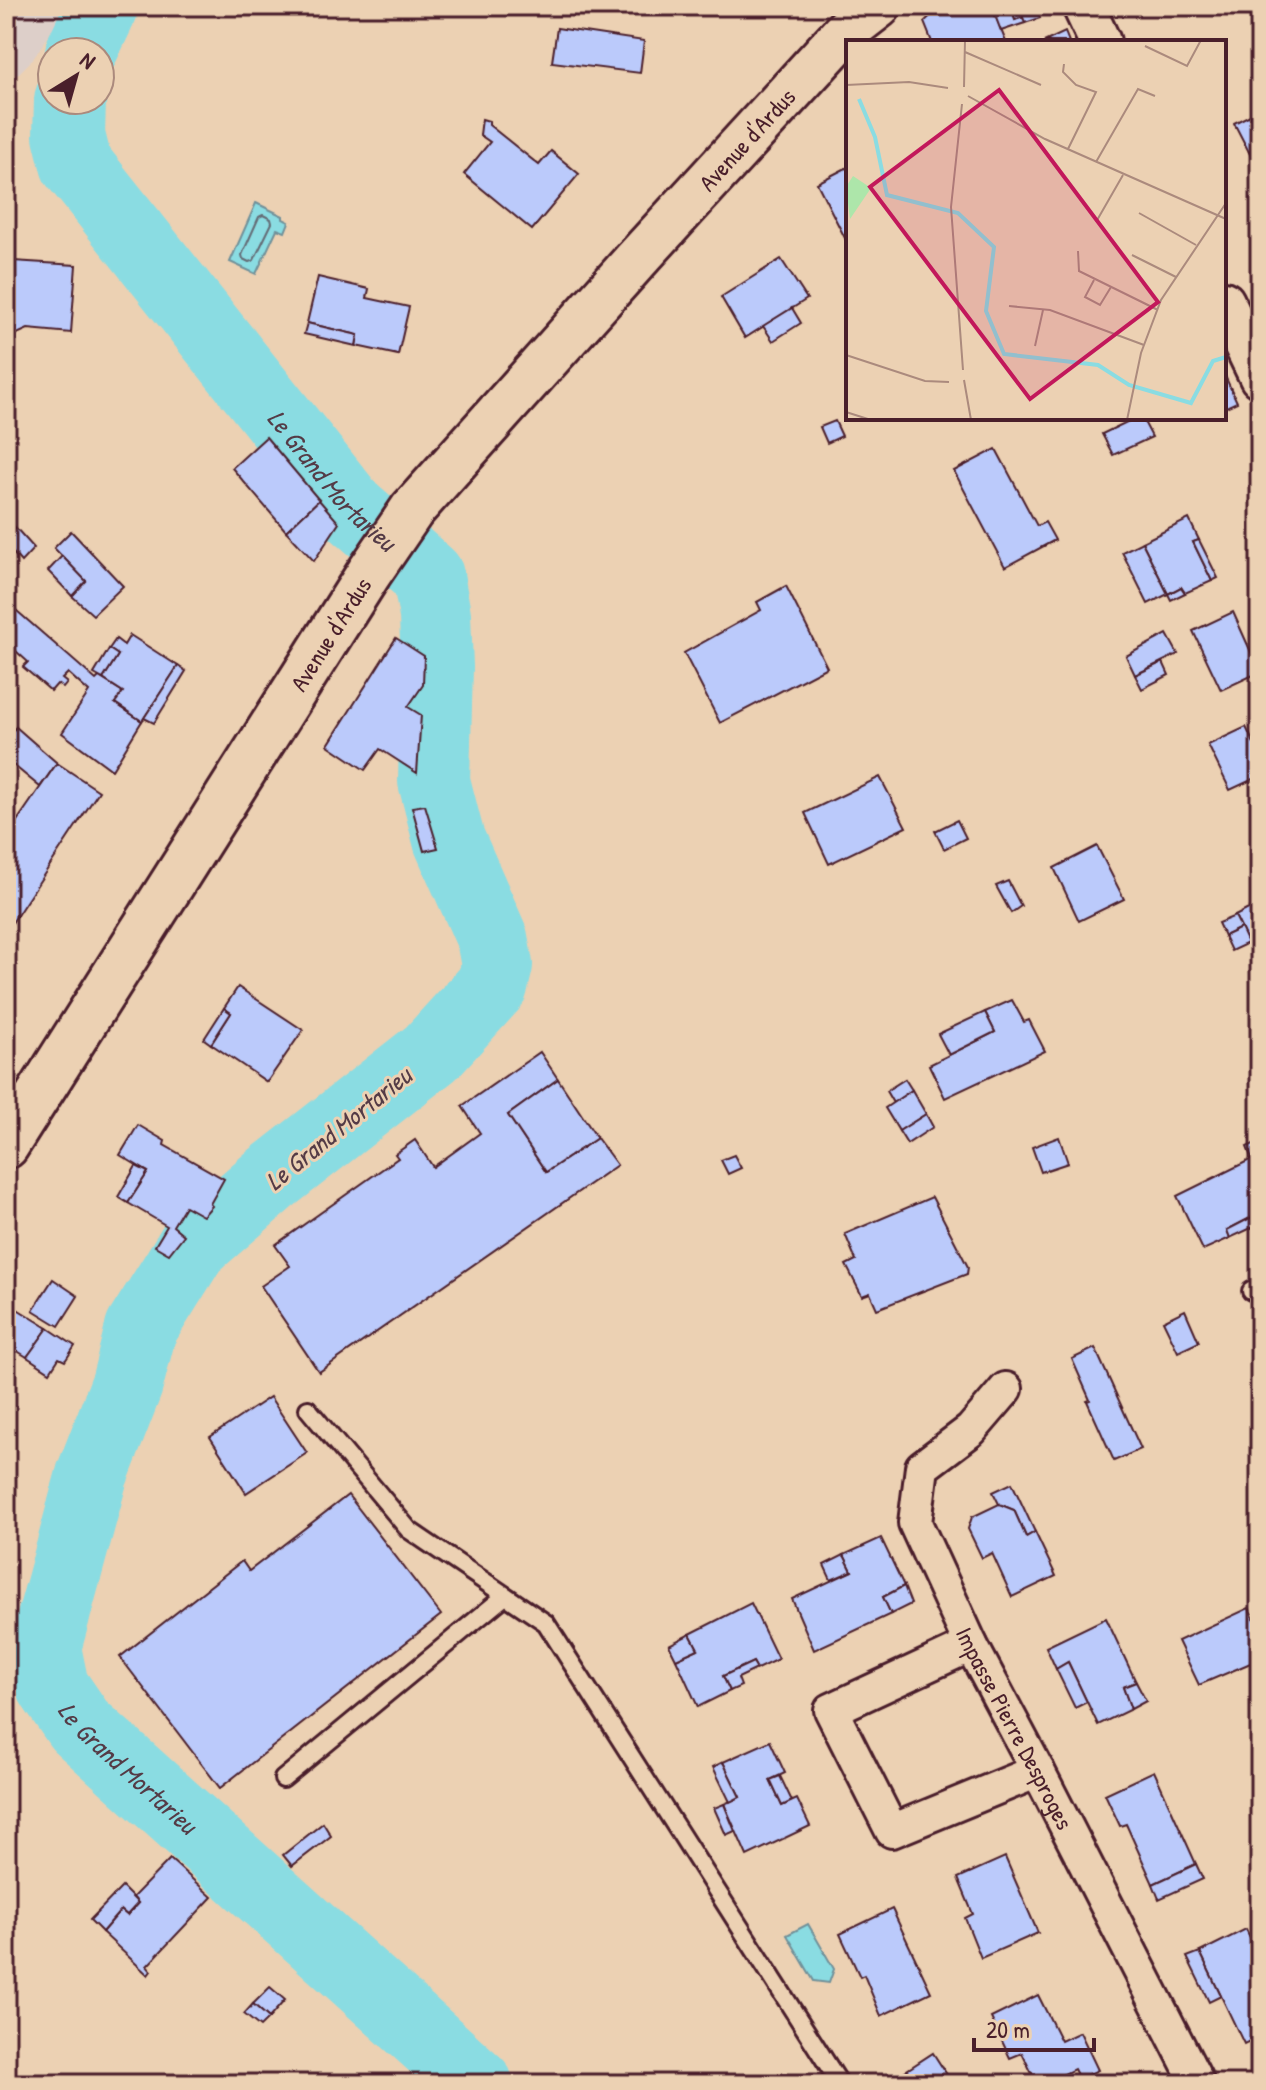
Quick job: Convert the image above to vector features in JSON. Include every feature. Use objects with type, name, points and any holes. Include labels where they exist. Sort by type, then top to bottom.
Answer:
[{"type":"main road","name":"Avenue d'Ardus","points":[[6,1146],[412,510],[862,14]]},
{"type":"street","points":[[1083,6],[1099,40]]},
{"type":"street","points":[[1226,306],[1260,377]]},
{"type":"street","name":"Impasse Pierre Desproges","points":[[1006,1389],[971,1430],[922,1467],[915,1523],[971,1645],[1198,2084]]},
{"type":"street","points":[[971,1645],[831,1710],[892,1831],[1038,1771]]},
{"type":"lane","points":[[308,1409],[409,1530],[546,1623],[840,2084]]},
{"type":"lane","points":[[283,1779],[505,1596]]},
{"type":"shaded area","points":[[6,6],[68,6],[48,36],[36,36],[36,54],[6,86]]},
{"type":"water","points":[[256,203],[289,222],[285,232],[277,229],[256,274],[230,262]]},
{"type":"water","points":[[808,1924],[834,1969],[829,1983],[814,1981],[787,1935]]},
{"type":"building","points":[[1010,6],[993,10],[1005,40],[931,40],[924,22],[939,8]]},
{"type":"building","points":[[1011,6],[1015,20],[1023,17],[1025,23],[1001,31],[993,10]]},
{"type":"building","points":[[1011,6],[1036,6],[1040,18],[1025,23],[1023,17],[1015,20]]},
{"type":"building","points":[[557,28],[644,41],[640,73],[552,62]]},
{"type":"building","points":[[1065,32],[1068,40],[1048,40]]},
{"type":"building","points":[[1260,110],[1260,147],[1249,152],[1234,123]]},
{"type":"building","points":[[482,119],[489,121],[489,125],[539,165],[551,151],[579,174],[532,230],[464,174],[490,142],[480,135]]},
{"type":"building","points":[[1260,147],[1260,174],[1249,152]]},
{"type":"building","points":[[846,168],[846,240],[817,183]]},
{"type":"building","points":[[781,259],[807,299],[745,338],[721,297]]},
{"type":"building","points":[[13,261],[76,265],[71,333],[28,329],[6,339],[6,264]]},
{"type":"building","points":[[318,277],[369,289],[367,298],[409,307],[398,355],[356,346],[358,335],[307,323]]},
{"type":"building","points":[[792,308],[801,323],[773,341],[763,326]]},
{"type":"building","points":[[307,323],[358,335],[356,346],[304,334]]},
{"type":"building","points":[[1226,378],[1237,402],[1226,407]]},
{"type":"building","points":[[1131,420],[1143,420],[1152,437],[1113,455],[1102,434]]},
{"type":"building","points":[[835,421],[842,436],[827,443],[820,427]]},
{"type":"building","points":[[266,437],[319,500],[286,531],[232,468]]},
{"type":"building","points":[[996,449],[1037,526],[1045,522],[1055,540],[1005,567],[954,471]]},
{"type":"building","points":[[319,500],[339,523],[314,561],[286,531]]},
{"type":"building","points":[[1189,519],[1199,540],[1193,542],[1212,581],[1185,593],[1181,587],[1168,594],[1142,542]]},
{"type":"building","points":[[15,527],[34,548],[21,562],[6,545],[6,536]]},
{"type":"building","points":[[71,531],[123,586],[93,615],[72,596],[86,581],[54,548]]},
{"type":"building","points":[[1199,540],[1218,578],[1212,581],[1193,542]]},
{"type":"building","points":[[1142,542],[1168,594],[1148,604],[1122,552]]},
{"type":"building","points":[[62,556],[86,581],[72,596],[48,571]]},
{"type":"building","points":[[786,586],[827,667],[720,723],[684,653],[761,610],[757,602]]},
{"type":"building","points":[[1181,587],[1185,593],[1171,600],[1168,594]]},
{"type":"building","points":[[9,604],[96,680],[99,677],[123,692],[115,703],[142,721],[112,770],[62,733],[89,692],[68,673],[62,679],[67,683],[63,688],[57,684],[51,691],[23,667],[28,662],[6,642],[6,607]]},
{"type":"building","points":[[1233,612],[1260,672],[1221,690],[1193,631]]},
{"type":"building","points":[[1167,634],[1178,654],[1135,675],[1126,656]]},
{"type":"building","points":[[130,635],[178,666],[142,721],[115,703],[123,692],[103,679],[118,655],[109,649],[116,639],[124,645]]},
{"type":"building","points":[[396,638],[424,656],[423,685],[408,707],[421,715],[417,773],[380,749],[365,770],[328,745]]},
{"type":"building","points":[[109,649],[118,655],[103,679],[94,674]]},
{"type":"building","points":[[1163,662],[1169,675],[1142,689],[1135,675]]},
{"type":"building","points":[[178,666],[186,671],[154,723],[144,718]]},
{"type":"building","points":[[16,727],[57,763],[40,787],[6,759],[6,738]]},
{"type":"building","points":[[1246,727],[1260,756],[1260,776],[1230,790],[1208,745]]},
{"type":"building","points":[[57,763],[99,791],[6,932],[6,837]]},
{"type":"building","points":[[880,777],[906,827],[829,864],[805,813]]},
{"type":"building","points":[[425,805],[438,848],[424,851],[412,807]]},
{"type":"building","points":[[957,820],[966,838],[944,849],[935,831]]},
{"type":"building","points":[[1097,846],[1124,899],[1079,921],[1054,868]]},
{"type":"building","points":[[1008,881],[1021,906],[1011,913],[996,886]]},
{"type":"building","points":[[1260,903],[1260,968],[1235,916]]},
{"type":"building","points":[[1235,916],[1241,928],[1224,936],[1218,923]]},
{"type":"building","points":[[1241,928],[1248,943],[1231,951],[1224,936]]},
{"type":"building","points":[[238,987],[303,1030],[267,1082],[211,1044],[231,1013],[224,1008]]},
{"type":"building","points":[[1012,1000],[1024,1022],[1029,1020],[1045,1051],[945,1098],[929,1065],[995,1032],[985,1012]]},
{"type":"building","points":[[224,1008],[231,1013],[211,1044],[204,1039]]},
{"type":"building","points":[[985,1012],[995,1032],[949,1055],[938,1034]]},
{"type":"building","points":[[540,1052],[558,1079],[508,1115],[546,1172],[597,1138],[617,1165],[319,1372],[261,1286],[290,1266],[275,1245],[398,1158],[395,1154],[415,1140],[433,1167],[480,1133],[462,1106]]},
{"type":"building","points":[[558,1079],[597,1138],[546,1172],[508,1115]]},
{"type":"building","points":[[905,1079],[912,1090],[893,1103],[886,1091]]},
{"type":"building","points":[[912,1090],[926,1114],[899,1131],[885,1108]]},
{"type":"building","points":[[926,1114],[933,1127],[907,1144],[899,1131]]},
{"type":"building","points":[[138,1125],[165,1141],[164,1145],[224,1179],[210,1204],[212,1206],[203,1216],[185,1206],[173,1226],[184,1235],[169,1254],[155,1246],[167,1226],[128,1203],[148,1172],[120,1155]]},
{"type":"building","points":[[1059,1137],[1068,1163],[1041,1172],[1032,1147]]},
{"type":"building","points":[[1260,1141],[1260,1213],[1227,1230],[1230,1238],[1203,1250],[1177,1196],[1252,1159],[1247,1147]]},
{"type":"building","points":[[734,1155],[741,1168],[728,1174],[721,1160]]},
{"type":"building","points":[[136,1166],[148,1172],[128,1203],[118,1197]]},
{"type":"building","points":[[932,1197],[968,1267],[967,1274],[877,1309],[870,1293],[862,1296],[846,1265],[856,1260],[845,1234]]},
{"type":"building","points":[[1260,1213],[1260,1224],[1230,1238],[1227,1230]]},
{"type":"building","points":[[53,1279],[78,1296],[59,1326],[33,1310]]},
{"type":"building","points":[[6,1302],[48,1328],[27,1357],[6,1344]]},
{"type":"building","points":[[1185,1310],[1199,1342],[1178,1352],[1163,1321]]},
{"type":"building","points":[[48,1328],[75,1346],[65,1361],[59,1358],[50,1372],[27,1357]]},
{"type":"building","points":[[1095,1348],[1141,1449],[1114,1461],[1072,1359]]},
{"type":"building","points":[[270,1397],[307,1453],[246,1493],[210,1437]]},
{"type":"building","points":[[1012,1483],[1035,1532],[1026,1537],[1014,1510],[999,1504],[993,1492]]},
{"type":"building","points":[[348,1495],[441,1615],[220,1788],[120,1657],[242,1561],[249,1571]]},
{"type":"building","points":[[999,1504],[1014,1510],[1026,1537],[1035,1532],[1056,1576],[1012,1597],[992,1553],[982,1558],[968,1529],[972,1517]]},
{"type":"building","points":[[881,1538],[904,1586],[883,1597],[891,1614],[814,1650],[792,1599],[852,1571],[844,1555]]},
{"type":"building","points":[[844,1555],[852,1571],[831,1580],[824,1565]]},
{"type":"building","points":[[904,1586],[911,1604],[891,1614],[883,1597]]},
{"type":"building","points":[[751,1603],[778,1659],[757,1669],[753,1662],[723,1676],[730,1691],[698,1707],[676,1659],[698,1649],[690,1634]]},
{"type":"building","points":[[1249,1608],[1260,1632],[1260,1659],[1199,1685],[1178,1641]]},
{"type":"building","points":[[1106,1618],[1136,1682],[1123,1687],[1131,1709],[1098,1725],[1068,1662],[1056,1669],[1046,1647]]},
{"type":"building","points":[[690,1634],[698,1649],[676,1659],[669,1645]]},
{"type":"building","points":[[753,1662],[757,1669],[738,1678],[741,1686],[730,1691],[723,1676]]},
{"type":"building","points":[[1068,1662],[1087,1702],[1075,1708],[1056,1669]]},
{"type":"building","points":[[1136,1682],[1146,1701],[1131,1709],[1123,1687]]},
{"type":"building","points":[[770,1741],[785,1773],[770,1780],[782,1806],[797,1799],[810,1826],[747,1856],[724,1804],[740,1797],[723,1762]]},
{"type":"building","points":[[723,1762],[740,1797],[730,1802],[713,1767]]},
{"type":"building","points":[[1154,1771],[1196,1864],[1153,1884],[1126,1824],[1120,1826],[1105,1794]]},
{"type":"building","points":[[780,1776],[792,1801],[782,1806],[770,1780]]},
{"type":"building","points":[[724,1804],[735,1831],[726,1835],[714,1808]]},
{"type":"building","points":[[323,1823],[331,1836],[292,1866],[283,1855]]},
{"type":"building","points":[[1005,1857],[1038,1933],[981,1958],[965,1918],[973,1914],[958,1878]]},
{"type":"building","points":[[170,1859],[212,1897],[147,1966],[151,1971],[148,1975],[102,1932],[121,1910],[127,1915],[138,1903],[133,1897]]},
{"type":"building","points":[[1196,1864],[1203,1879],[1159,1899],[1153,1884]]},
{"type":"building","points":[[122,1887],[138,1903],[127,1915],[121,1910],[102,1932],[90,1920]]},
{"type":"building","points":[[892,1909],[931,1992],[881,2016],[864,1975],[860,1977],[840,1934]]},
{"type":"building","points":[[1246,1929],[1260,1958],[1260,2036],[1244,2044],[1200,1952]]},
{"type":"building","points":[[1200,1952],[1221,1996],[1209,2002],[1187,1957]]},
{"type":"building","points":[[270,1987],[285,2000],[269,2018],[253,2004]]},
{"type":"building","points":[[1038,1995],[1061,2041],[1080,2032],[1098,2070],[1079,2079],[1074,2069],[1044,2084],[1037,2084],[1022,2053],[1010,2058],[991,2018]]},
{"type":"building","points":[[253,2004],[269,2018],[260,2027],[244,2014]]},
{"type":"building","points":[[933,2053],[953,2084],[892,2084],[890,2081]]},
{"type":"waterway","name":"Le Grand Mortarieu","points":[[89,36],[103,6]]},
{"type":"waterway","name":"Le Grand Mortarieu","points":[[70,116],[69,135],[76,164],[349,507],[428,576],[435,615],[437,667],[434,781],[449,840],[492,938],[497,965],[492,986],[431,1053],[268,1181],[192,1247],[141,1329],[127,1384],[92,1475],[45,1648],[53,1687],[79,1725],[477,2084]]}]
